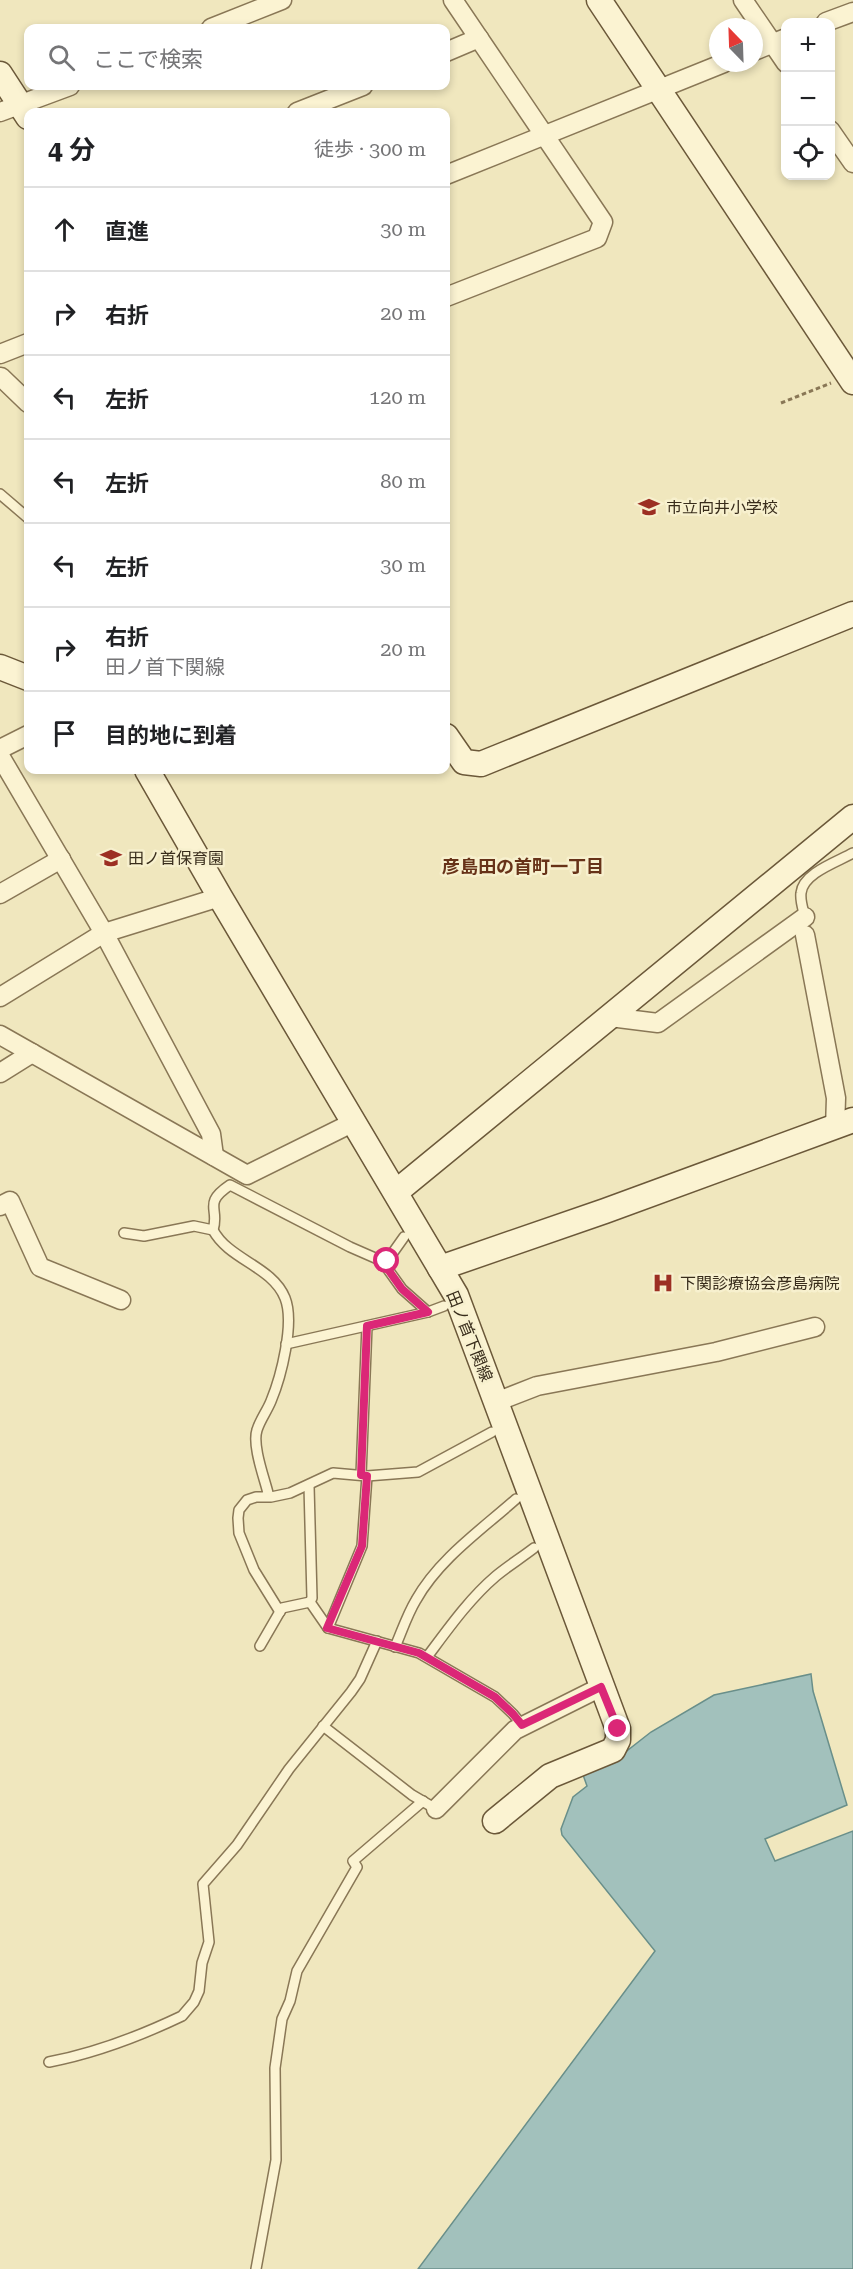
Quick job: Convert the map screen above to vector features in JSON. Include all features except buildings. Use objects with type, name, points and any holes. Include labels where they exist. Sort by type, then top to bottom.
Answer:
[{"type":"street","points":[[221,24],[282,0]]},
{"type":"street","points":[[450,295],[597,238],[603,222],[453,0]]},
{"type":"street","points":[[599,0],[852,377]]},
{"type":"street","points":[[743,0],[779,41],[763,47]]},
{"type":"street","points":[[835,19],[853,12]]},
{"type":"street","points":[[450,50],[479,38]]},
{"type":"street","points":[[450,173],[709,69]]},
{"type":"street","points":[[0,74],[16,112]]},
{"type":"street","points":[[24,108],[62,90]]},
{"type":"street","points":[[307,108],[353,90]]},
{"type":"street","points":[[840,134],[853,163]]},
{"type":"street","points":[[0,354],[24,345]]},
{"type":"street","points":[[1,377],[24,400]]},
{"type":"street","points":[[450,741],[464,762],[481,764],[853,614]]},
{"type":"street","points":[[0,666],[24,676]]},
{"type":"street","points":[[0,749],[24,737]]},
{"type":"street","points":[[0,756],[7,782],[61,859],[104,933],[211,1134],[214,1156]]},
{"type":"street","name":"田ノ首下関線","points":[[149,774],[456,1295],[618,1729],[618,1740],[613,1750],[550,1776],[495,1821]]},
{"type":"street","points":[[396,1192],[853,817]]},
{"type":"street","points":[[0,894],[61,859]]},
{"type":"street","points":[[0,997],[104,933],[220,897]]},
{"type":"street","points":[[610,1017],[658,1023],[805,916]]},
{"type":"street","points":[[440,1268],[844,1124],[836,1098],[805,935]]},
{"type":"street","points":[[0,1035],[247,1175],[354,1122]]},
{"type":"street","points":[[0,1073],[32,1053]]},
{"type":"street","points":[[0,1206],[10,1202],[40,1267],[121,1300]]},
{"type":"street","points":[[496,1402],[537,1386],[716,1352],[815,1327]]},
{"type":"street","points":[[430,1805],[522,1725],[601,1687]]},
{"type":"lane","points":[[0,494],[24,515]]},
{"type":"lane","points":[[805,916],[800,894],[805,882],[853,854]]},
{"type":"lane","points":[[266,1496],[268,1493],[256,1440],[256,1430],[277,1385],[286,1344],[288,1308],[284,1296],[276,1285],[220,1242],[213,1230],[214,1201],[222,1190],[230,1185],[382,1261],[402,1289],[428,1312]]},
{"type":"lane","points":[[124,1233],[144,1236],[194,1226],[213,1230]]},
{"type":"lane","points":[[382,1261],[387,1261],[404,1237]]},
{"type":"lane","points":[[286,1344],[428,1312],[444,1306]]},
{"type":"lane","points":[[327,1628],[362,1546],[367,1326]]},
{"type":"lane","points":[[280,1612],[254,1570],[239,1533],[239,1510],[248,1500],[290,1493],[333,1473],[364,1475],[418,1472],[492,1432]]},
{"type":"lane","points":[[309,1486],[312,1598],[310,1602]]},
{"type":"lane","points":[[395,1647],[416,1600],[428,1582],[447,1560],[516,1499]]},
{"type":"lane","points":[[427,1657],[477,1595],[495,1577],[534,1548]]},
{"type":"lane","points":[[310,1602],[327,1628],[427,1657],[495,1697],[522,1725]]},
{"type":"lane","points":[[260,1646],[282,1608],[310,1602]]},
{"type":"lane","points":[[49,2062],[102,2050],[150,2031],[182,2016],[189,2010],[199,1990],[202,1963],[209,1942],[203,1884],[237,1845],[289,1769],[360,1679],[377,1641]]},
{"type":"lane","points":[[256,2269],[276,2160],[275,2068],[282,2019],[290,2001],[297,1971],[357,1868],[353,1861],[430,1805],[367,1761],[324,1726]]},
{"type":"path","points":[[780,404],[852,377]]},
{"type":"water","points":[[811,1674],[813,1691],[847,1805],[765,1839],[775,1861],[853,1831],[853,2269],[418,2269],[655,1951],[562,1835],[561,1829],[573,1797],[587,1786],[582,1772],[619,1757],[651,1732],[714,1695]]},
{"type":"place","name":"市立向井小学校","points":[[649,507]]},
{"type":"place","name":"田ノ首保育園","points":[[111,858]]},
{"type":"place","name":"下関診療協会彦島病院","points":[[663,1283]]},
{"type":"district","name":"彦島田の首町一丁目","points":[[523,867]]},
{"type":"route","points":[[387,1261],[382,1261],[402,1289],[428,1312],[367,1326],[361,1438],[361,1475],[367,1476],[362,1546],[327,1628],[419,1653],[495,1697],[522,1725],[601,1687],[618,1729]]}]
